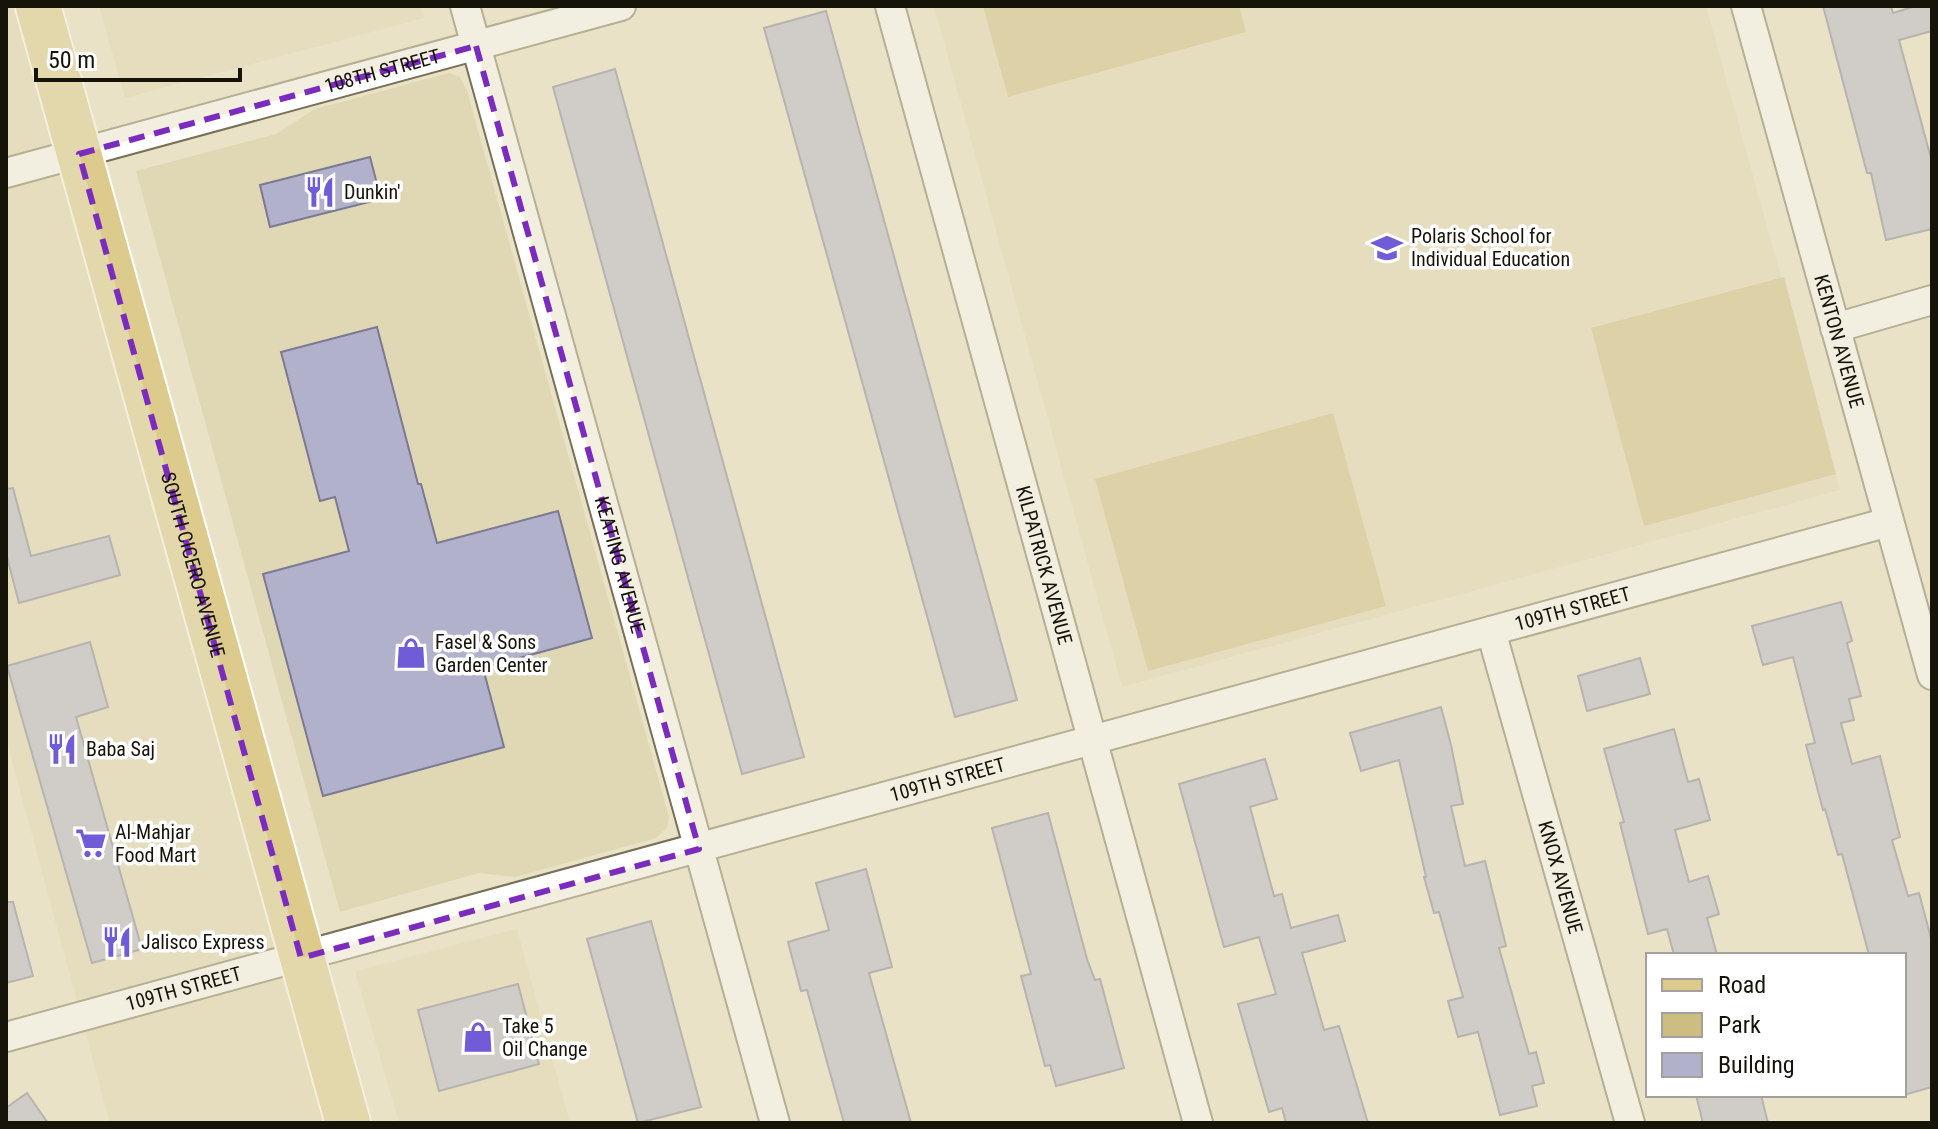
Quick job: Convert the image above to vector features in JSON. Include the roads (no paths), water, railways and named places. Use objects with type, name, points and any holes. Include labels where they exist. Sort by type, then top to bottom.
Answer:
[{"type":"main road","name":"SOUTH CICERO AVENUE","points":[[38,6],[348,1123]]},
{"type":"street","name":"KEATING AVENUE","points":[[465,6],[775,1123]]},
{"type":"street","name":"108TH STREET","points":[[6,173],[621,6]]},
{"type":"street","name":"KILPATRICK AVENUE","points":[[890,6],[1198,1123]]},
{"type":"street","name":"KENTON AVENUE","points":[[1746,6],[1932,675]]},
{"type":"street","points":[[1835,328],[1932,300]]},
{"type":"street","name":"109TH STREET","points":[[6,1037],[1889,522]]},
{"type":"street","name":"KNOX AVENUE","points":[[1491,631],[1630,1123]]},
{"type":"place","name":"Dunkin'","points":[[320,192]]},
{"type":"place","name":"Polaris School for Individual Education","points":[[1387,248]]},
{"type":"place","name":"Fasel & Sons Garden Center","points":[[411,653]]},
{"type":"place","name":"Baba Saj","points":[[62,749]]},
{"type":"place","name":"Al-Mahjar Food Mart","points":[[91,843]]},
{"type":"place","name":"Jalisco Express","points":[[117,942]]},
{"type":"place","name":"Take 5 Oil Change","points":[[478,1037]]}]
